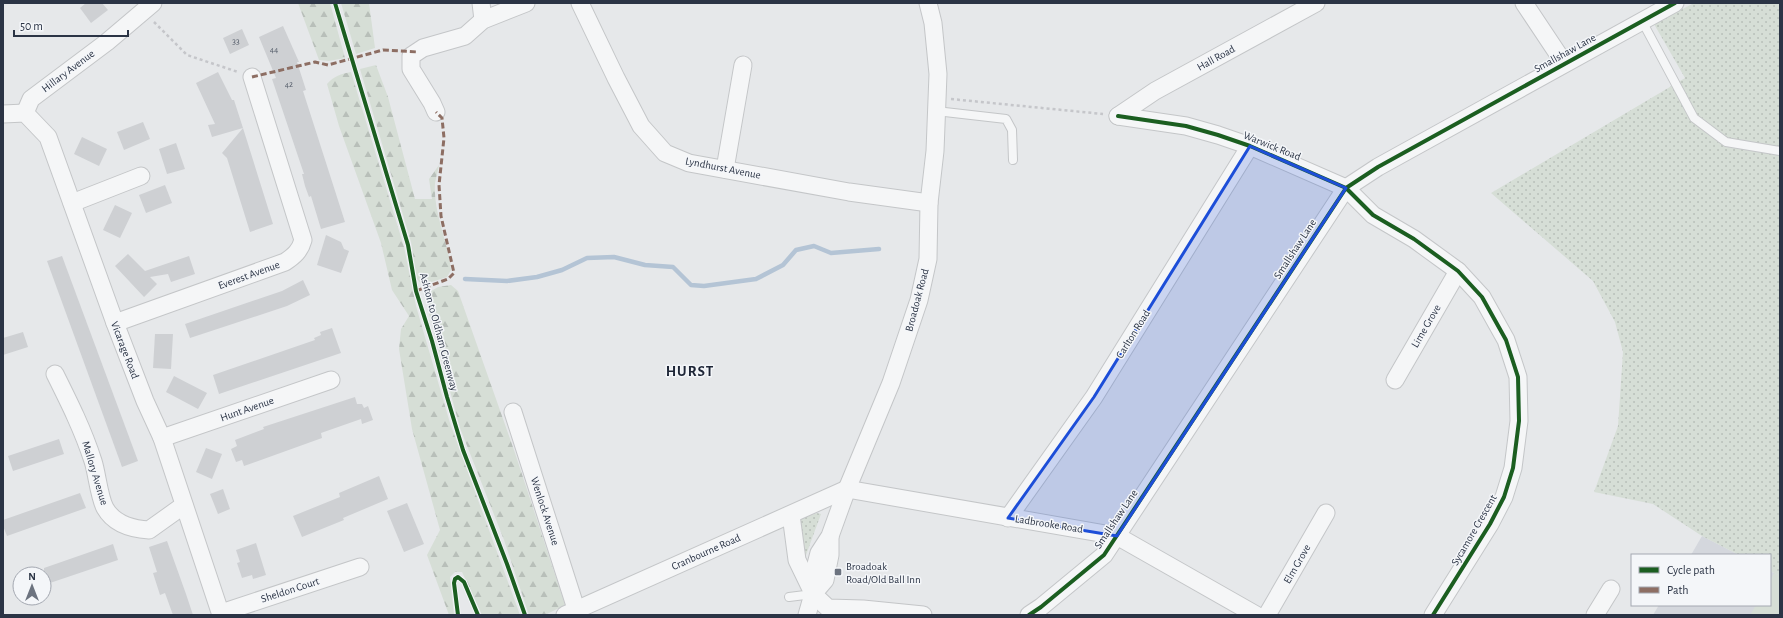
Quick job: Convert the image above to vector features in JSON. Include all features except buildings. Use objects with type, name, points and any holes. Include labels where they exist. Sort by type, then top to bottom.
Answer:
[{"type":"street","points":[[480,3],[483,20]]},
{"type":"street","points":[[436,112],[411,69],[411,56],[423,48],[465,36],[483,20],[526,3]]},
{"type":"street","name":"Lyndhurst Avenue","points":[[580,3],[641,126],[665,153],[689,163],[849,192],[929,203]]},
{"type":"street","name":"Broadoak Road","points":[[807,615],[812,594],[813,576],[819,553],[830,536],[847,489],[891,383],[919,300],[928,259],[929,203],[935,151],[938,74],[933,23],[928,3]]},
{"type":"street","name":"Hall Road","points":[[1118,116],[1155,91],[1316,3]]},
{"type":"street","points":[[1524,3],[1564,63]]},
{"type":"street","name":"Smallshaw Lane","points":[[1039,612],[1104,555],[1346,188],[1378,167],[1675,3]]},
{"type":"street","name":"Hillary Avenue","points":[[26,113],[31,99],[101,47],[148,7]]},
{"type":"street","points":[[725,169],[743,65]]},
{"type":"street","name":"Everest Avenue","points":[[115,323],[285,262],[296,255],[301,247],[303,240],[252,77]]},
{"type":"street","points":[[3,114],[26,113]]},
{"type":"street","name":"Vicarage Road","points":[[26,113],[48,137],[115,323],[145,401],[162,438],[221,614]]},
{"type":"street","name":"Warwick Road","points":[[1118,116],[1186,126],[1250,146],[1346,188]]},
{"type":"street","name":"Carlton Road","points":[[1008,518],[1094,397],[1250,146]]},
{"type":"street","points":[[72,203],[141,176]]},
{"type":"street","name":"Sycamore Crescent","points":[[1346,188],[1373,215],[1414,239],[1458,271],[1482,297],[1506,340],[1518,377],[1519,421],[1513,468],[1504,496],[1490,524],[1433,615]]},
{"type":"street","name":"Lime Grove","points":[[1394,380],[1458,271]]},
{"type":"street","name":"Mallory Avenue","points":[[55,374],[75,413],[94,462],[104,508],[115,520],[132,528],[149,530],[184,505]]},
{"type":"street","name":"Hunt Avenue","points":[[162,438],[331,380]]},
{"type":"street","name":"Wenlock Avenue","points":[[513,412],[572,613]]},
{"type":"street","name":"Ladbrooke Road","points":[[847,489],[1117,536],[1256,615]]},
{"type":"street","name":"Cranbourne Road","points":[[572,613],[847,489]]},
{"type":"street","name":"Elm Grove","points":[[1267,615],[1326,513]]},
{"type":"street","points":[[792,515],[797,560],[822,615]]},
{"type":"street","name":"Sheldon Court","points":[[221,614],[360,567]]},
{"type":"street","points":[[1595,615],[1611,589]]},
{"type":"street","points":[[812,594],[828,608],[893,614],[923,615]]},
{"type":"lane","points":[[1642,21],[1694,118],[1726,142],[1780,151]]},
{"type":"lane","points":[[937,104],[1006,119],[1012,130],[1014,160]]},
{"type":"lane","points":[[789,597],[812,594]]},
{"type":"path","points":[[148,7],[187,55],[252,77]]},
{"type":"path","points":[[937,104],[1118,116]]},
{"type":"highlighted area","points":[[1250,146],[1346,188],[1117,536],[1008,518],[1094,397]]},
{"type":"shaded area","points":[[1702,536],[1737,554],[1692,554]]},
{"type":"shaded area","points":[[1771,572],[1780,576],[1780,615],[1653,615],[1658,606],[1771,606]]},
{"type":"green space","points":[[298,3],[330,3],[345,58],[329,61],[319,60]]},
{"type":"green space","points":[[341,3],[369,3],[375,48],[356,54]]},
{"type":"green space","points":[[1694,3],[1780,3],[1780,576],[1771,572],[1771,554],[1737,554],[1702,536],[1653,504],[1594,492],[1618,426],[1623,352],[1615,322],[1593,281],[1491,193],[1685,78],[1654,24]]},
{"type":"green space","points":[[376,65],[388,97],[415,199],[432,199],[429,179],[439,165],[435,183],[436,205],[451,270],[447,277],[422,285],[417,279],[411,242],[360,69]]},
{"type":"green space","points":[[351,72],[404,247],[416,306],[450,423],[520,615],[482,615],[462,572],[455,572],[450,577],[454,615],[449,615],[427,555],[440,530],[412,429],[399,349],[401,329],[409,316],[392,290],[381,243],[339,126],[327,84],[338,76]]},
{"type":"green space","points":[[451,285],[458,291],[515,453],[565,605],[545,615],[529,615],[504,540],[460,428],[429,314],[428,293],[438,287]]},
{"type":"green space","points":[[817,513],[821,514],[806,555],[803,555],[800,524],[801,519]]},
{"type":"green space","points":[[1774,573],[1780,576],[1780,615],[1750,615],[1755,606],[1771,606],[1771,578]]},
{"type":"waterway","points":[[465,279],[507,281],[537,277],[562,270],[587,258],[614,257],[645,265],[673,267],[691,285],[704,286],[756,279],[783,265],[796,250],[814,246],[831,253],[879,249]]},
{"type":"marked path","points":[[252,77],[315,62],[328,65],[383,50],[418,52]]},
{"type":"marked path","points":[[416,291],[448,279],[454,273],[441,216],[439,185],[444,138],[442,118],[436,112]]},
{"type":"cycle path","name":"Ashton to Oldham Greenway","points":[[335,3],[408,245],[416,291],[463,450],[525,615]]},
{"type":"cycle path","points":[[1029,615],[1041,607],[1104,555],[1346,188],[1378,167],[1675,3]]},
{"type":"cycle path","points":[[1118,116],[1186,126],[1218,135],[1250,146],[1346,188],[1373,215],[1414,239],[1458,271],[1482,297],[1506,340],[1518,377],[1519,421],[1513,468],[1504,497],[1490,524],[1433,615]]},
{"type":"cycle path","points":[[458,615],[454,583],[455,579],[458,577],[464,582],[478,615]]},
{"type":"place","name":"Broadoak Road/Old Ball Inn","points":[[838,572]]},
{"type":"district","name":"HURST","points":[[690,371]]}]
